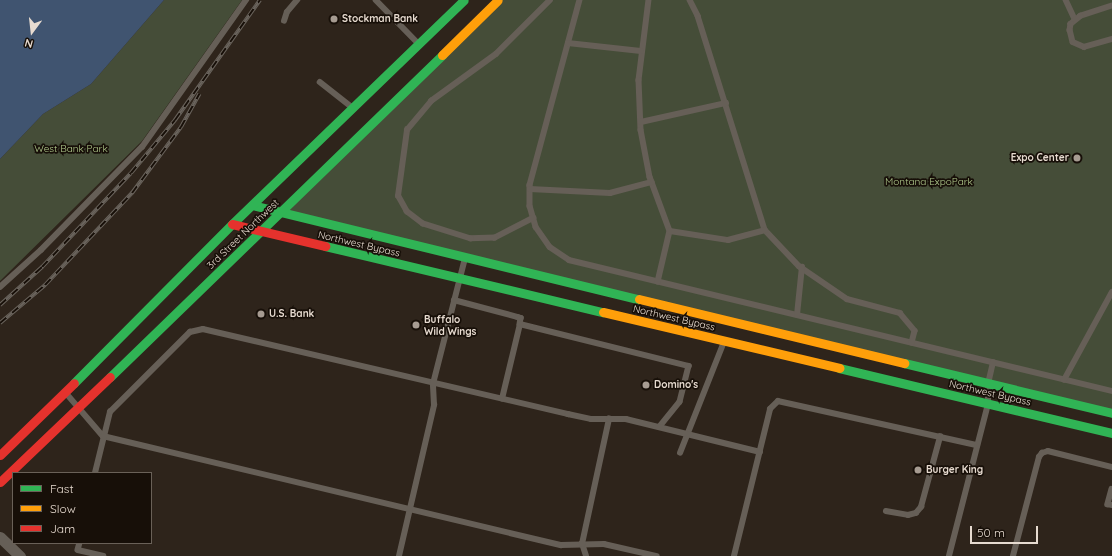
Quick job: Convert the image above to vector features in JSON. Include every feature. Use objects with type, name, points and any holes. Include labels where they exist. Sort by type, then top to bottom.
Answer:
[{"type":"main road","name":"3rd Street Northwest","points":[[0,456],[252,204],[464,0]]},
{"type":"main road","name":"3rd Street Northwest","points":[[0,482],[283,211],[498,0]]},
{"type":"main road","name":"Northwest Bypass","points":[[252,204],[1112,413]]},
{"type":"main road","name":"Northwest Bypass","points":[[232,224],[260,232],[1112,433]]},
{"type":"street","points":[[0,537],[20,556]]},
{"type":"lane","points":[[0,287],[41,250],[142,147],[246,0]]},
{"type":"lane","points":[[284,21],[287,12],[296,0]]},
{"type":"lane","points":[[376,0],[418,44]]},
{"type":"lane","points":[[534,218],[495,238],[471,239],[423,224],[407,212],[398,196],[407,130],[431,101],[496,54],[550,0]]},
{"type":"lane","points":[[580,0],[530,189],[530,206],[536,227],[550,247],[569,260],[1112,392]]},
{"type":"lane","points":[[649,0],[641,51],[639,80],[641,122],[652,182],[670,231],[658,282]]},
{"type":"lane","points":[[690,0],[698,16],[766,230],[802,267],[847,300],[900,314],[915,331],[912,343]]},
{"type":"lane","points":[[1066,0],[1075,19]]},
{"type":"lane","points":[[1104,0],[1109,7],[1075,19],[1071,24],[1070,36],[1078,46],[1091,47],[1112,39]]},
{"type":"lane","points":[[568,43],[641,51]]},
{"type":"lane","points":[[320,82],[352,108]]},
{"type":"lane","points":[[641,122],[726,103]]},
{"type":"lane","points":[[530,189],[610,193],[652,182]]},
{"type":"lane","points":[[670,231],[728,240],[766,230]]},
{"type":"lane","points":[[399,556],[434,405],[433,384],[465,256]]},
{"type":"lane","points":[[797,315],[802,267]]},
{"type":"lane","points":[[1064,380],[1112,292]]},
{"type":"lane","points":[[454,300],[521,318],[502,399]]},
{"type":"lane","points":[[520,324],[689,366],[680,402],[660,427]]},
{"type":"lane","points":[[95,472],[110,412],[190,332],[204,329],[433,384],[591,419],[626,419],[760,452]]},
{"type":"lane","points":[[680,453],[686,433],[724,341]]},
{"type":"lane","points":[[948,556],[988,404],[988,384],[993,363]]},
{"type":"lane","points":[[65,392],[104,436],[561,545],[604,544],[657,556]]},
{"type":"lane","points":[[734,556],[770,409],[775,403],[782,400],[977,445]]},
{"type":"lane","points":[[586,556],[582,544],[609,419]]},
{"type":"lane","points":[[886,511],[908,515],[916,513],[921,507],[940,437]]},
{"type":"lane","points":[[1013,556],[1039,457],[1042,453],[1048,451],[1112,467]]},
{"type":"lane","points":[[1112,489],[1108,504],[1112,505]]},
{"type":"lane","points":[[80,544],[78,550],[101,556]]},
{"type":"green space","name":"West Bank Park","points":[[164,0],[242,0],[142,141],[0,281],[0,159],[43,114],[91,84]]},
{"type":"green space","name":"Montana ExpoPark","points":[[499,0],[1112,0],[1112,413],[283,211]]},
{"type":"water","points":[[0,0],[164,0],[91,84],[43,114],[0,159]]},
{"type":"railway","points":[[0,305],[42,267],[131,173],[175,120],[260,0]]},
{"type":"railway","points":[[0,323],[45,285],[132,193],[181,127],[199,94]]},
{"type":"traffic: fast","points":[[74,383],[232,224],[464,0]]},
{"type":"traffic: fast","points":[[110,377],[442,55]]},
{"type":"traffic: fast","points":[[252,205],[639,299]]},
{"type":"traffic: fast","points":[[325,246],[603,312]]},
{"type":"traffic: fast","points":[[904,363],[1112,413]]},
{"type":"traffic: fast","points":[[839,368],[1112,433]]},
{"type":"traffic: slow","points":[[442,55],[498,0]]},
{"type":"traffic: slow","points":[[639,299],[904,363]]},
{"type":"traffic: slow","points":[[603,312],[839,368]]},
{"type":"traffic: jam","points":[[232,224],[325,246]]},
{"type":"traffic: jam","points":[[0,482],[110,377]]},
{"type":"traffic: jam","points":[[0,455],[74,383]]},
{"type":"place","name":"Stockman Bank","points":[[334,19]]},
{"type":"place","name":"Expo Center","points":[[1077,158]]},
{"type":"place","name":"U.S. Bank","points":[[261,314]]},
{"type":"place","name":"Buffalo Wild Wings","points":[[416,325]]},
{"type":"place","name":"Domino's","points":[[646,385]]},
{"type":"place","name":"Burger King","points":[[918,470]]}]
